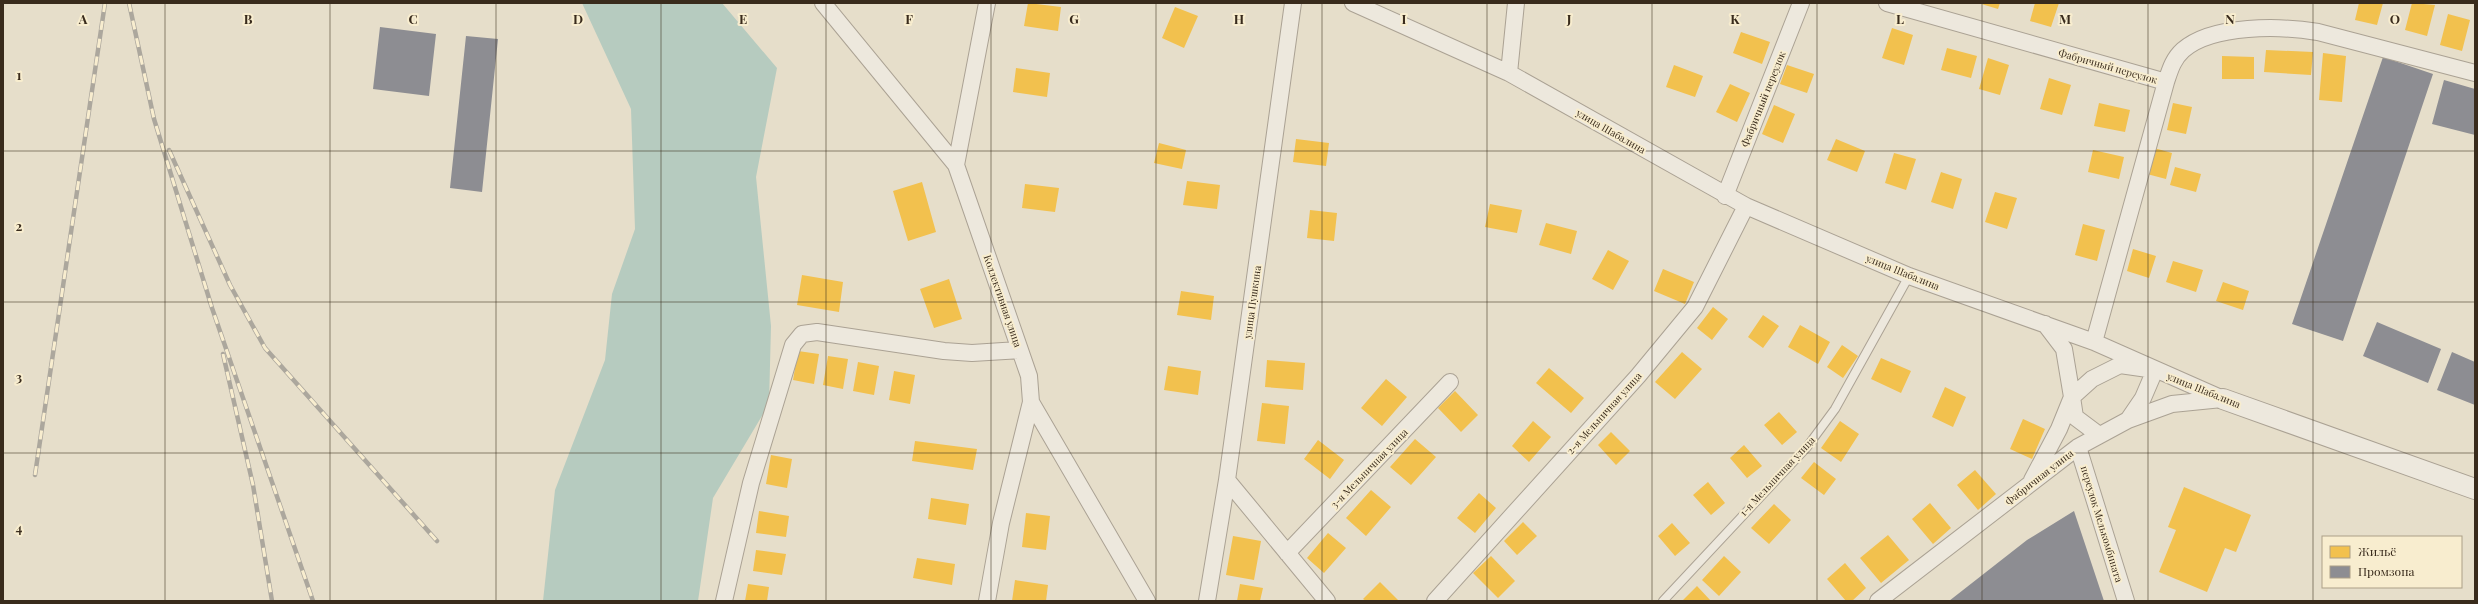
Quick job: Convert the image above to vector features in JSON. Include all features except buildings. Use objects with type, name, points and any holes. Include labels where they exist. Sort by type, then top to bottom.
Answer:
[{"type":"street","points":[[823,3],[956,165]]},
{"type":"street","name":"Коллективная улица","points":[[987,3],[956,165],[1029,376],[1031,402],[1001,523],[987,601]]},
{"type":"street","name":"улица Пушкина","points":[[1207,601],[1227,480],[1293,3]]},
{"type":"street","name":"улица Шабалина","points":[[1353,3],[1509,73],[1725,196],[1746,206],[1909,276],[2094,342],[2223,399],[2475,489]]},
{"type":"street","points":[[1509,73],[1516,3]]},
{"type":"street","name":"Фабричный переулок","points":[[1725,196],[1801,3]]},
{"type":"street","name":"Фабричный переулок","points":[[1887,3],[2166,82],[2176,59],[2184,50],[2203,38],[2226,32],[2255,29],[2302,30],[2318,32],[2475,73]]},
{"type":"street","points":[[2094,342],[2166,82]]},
{"type":"street","name":"2-я Мельничная улица","points":[[1435,601],[1638,376],[1695,308],[1746,206]]},
{"type":"street","points":[[2045,324],[2064,349],[2075,417],[2099,435]]},
{"type":"street","points":[[724,601],[751,483],[792,345],[802,334],[817,332],[944,352],[972,353],[1020,350]]},
{"type":"street","points":[[2029,485],[2059,429],[2072,397],[2092,378],[2120,365],[2155,370],[2143,398],[2128,420]]},
{"type":"street","name":"3-я Мельничная улица","points":[[1287,553],[1450,382]]},
{"type":"street","name":"Фабричная улица","points":[[1878,601],[2078,447],[2128,420],[2172,404],[2223,399]]},
{"type":"street","points":[[1031,402],[1147,601]]},
{"type":"street","name":"переулок Мелькомбината","points":[[2078,447],[2126,601]]},
{"type":"street","points":[[1227,480],[1327,601]]},
{"type":"lane","name":"1-я Мельничная улица","points":[[1663,601],[1807,447],[1835,409],[1909,276]]},
{"type":"shaded area","points":[[582,3],[722,3],[777,68],[756,177],[771,326],[769,404],[713,498],[698,601],[543,601],[555,490],[605,360],[612,294],[635,229],[631,109]]},
{"type":"railway","points":[[35,475],[105,3]]},
{"type":"railway","points":[[129,3],[154,119],[212,308],[313,601]]},
{"type":"railway","points":[[169,150],[230,285],[265,348],[437,541]]},
{"type":"railway","points":[[223,354],[253,485],[272,601]]}]
